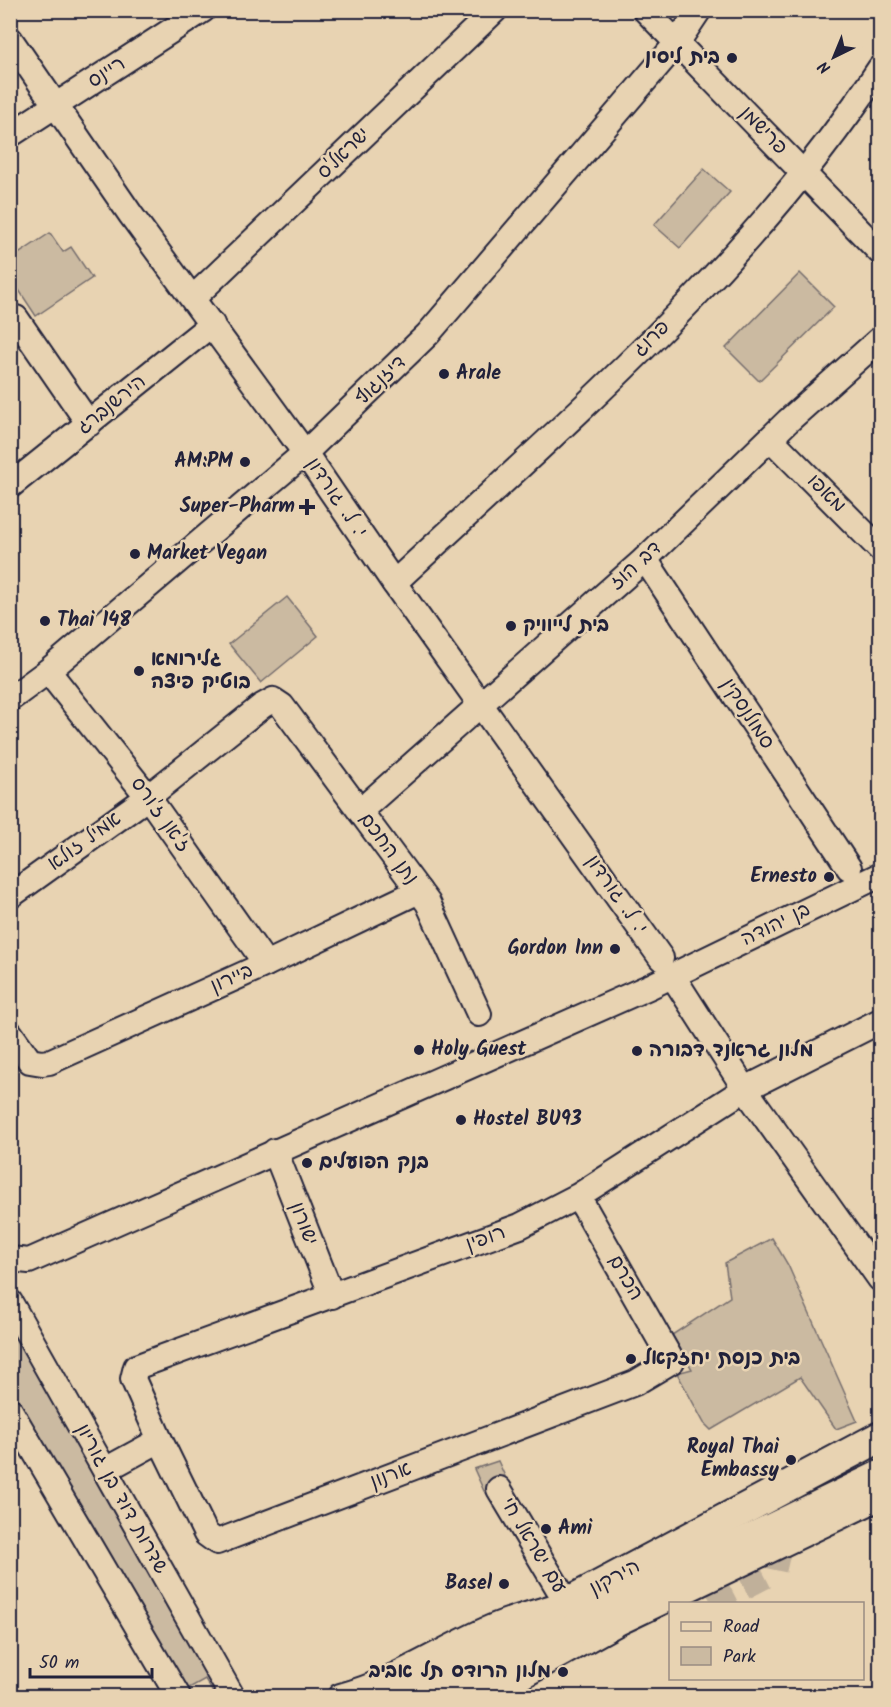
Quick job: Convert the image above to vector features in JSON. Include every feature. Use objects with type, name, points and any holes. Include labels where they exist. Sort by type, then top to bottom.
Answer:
[{"type":"main road","name":"הירקון","points":[[567,1603],[880,1437]]},
{"type":"main road","name":"הירקון","points":[[462,1696],[510,1665],[880,1487]]},
{"type":"main road","points":[[423,1696],[462,1665],[567,1603]]},
{"type":"street","name":"ריינס","points":[[10,135],[203,10]]},
{"type":"street","name":"ישראל'ס","points":[[193,298],[495,10]]},
{"type":"street","name":"פרישמן","points":[[645,10],[880,252]]},
{"type":"street","name":"דיזנגוף","points":[[10,699],[48,671],[305,453],[428,334],[677,43],[699,10]]},
{"type":"street","name":"י. ל. גורדון","points":[[10,39],[131,215],[305,453],[394,583],[667,966],[745,1089],[880,1279]]},
{"type":"street","name":"פרוג","points":[[394,583],[660,334],[804,174],[880,68]]},
{"type":"street","points":[[10,322],[16,318],[89,424]]},
{"type":"street","name":"הירשנברג","points":[[10,486],[212,324]]},
{"type":"street","name":"דב הוז","points":[[360,811],[645,559],[788,421],[880,339]]},
{"type":"street","name":"מאפו","points":[[771,439],[880,549]]},
{"type":"street","name":"סמולנסקין","points":[[645,559],[849,868]]},
{"type":"street","name":"ז'אן ז'ורס","points":[[48,671],[148,797],[266,964]]},
{"type":"street","name":"אמיל זולא","points":[[10,896],[148,797],[262,706],[273,700]]},
{"type":"street","name":"נתן החכם","points":[[273,700],[282,706],[429,903],[479,1014]]},
{"type":"street","name":"בן יהודה","points":[[10,1259],[29,1261],[198,1187],[651,986],[667,966],[880,875]]},
{"type":"street","name":"ביירון","points":[[10,1033],[30,1061],[49,1062],[266,964],[419,891]]},
{"type":"street","name":"רופין","points":[[160,1440],[133,1379],[136,1367],[520,1226],[578,1196],[745,1089],[880,1021]]},
{"type":"street","name":"ישורון","points":[[275,1151],[332,1296]]},
{"type":"street","name":"הכרם","points":[[578,1196],[672,1360]]},
{"type":"street","name":"שדרות דוד בן גוריון","points":[[10,1302],[232,1696]]},
{"type":"street","name":"ארנון","points":[[160,1440],[206,1534],[218,1542],[635,1383],[672,1360]]},
{"type":"street","points":[[10,1410],[178,1696]]},
{"type":"street","points":[[105,1470],[160,1440]]},
{"type":"street","name":"עם ישראל חי","points":[[499,1489],[541,1551],[567,1603]]},
{"type":"street","name":"הירקון","points":[[340,1696],[359,1692],[387,1680],[491,1628],[567,1603]]},
{"type":"street","points":[[492,1696],[632,1606]]},
{"type":"street","points":[[394,1696],[462,1665]]},
{"type":"green space","points":[[704,169],[730,192],[680,248],[654,225]]},
{"type":"green space","points":[[50,233],[63,252],[71,247],[92,278],[36,316],[11,278],[11,259]]},
{"type":"green space","points":[[800,273],[834,307],[759,381],[726,348]]},
{"type":"green space","points":[[287,597],[318,636],[261,683],[229,644]]},
{"type":"green space","points":[[772,1238],[788,1265],[857,1421],[836,1429],[800,1377],[711,1430],[704,1423],[677,1373],[692,1369],[672,1335],[730,1297],[725,1263]]},
{"type":"green space","points":[[10,1319],[232,1696],[215,1696],[205,1679],[189,1688],[193,1696],[178,1696],[11,1409]]},
{"type":"green space","points":[[498,1461],[508,1483],[484,1491],[474,1469]]},
{"type":"tunnel","points":[[716,1602],[774,1572],[780,1546]]},
{"type":"place","name":"בית ליסין","points":[[732,58]]},
{"type":"place","name":"Arale","points":[[444,374]]},
{"type":"place","name":"AM:PM","points":[[245,462]]},
{"type":"place","name":"Super-Pharm","points":[[307,507]]},
{"type":"place","name":"Market Vegan","points":[[135,554]]},
{"type":"place","name":"Thai 148","points":[[45,621]]},
{"type":"place","name":"בית לייוויק","points":[[511,626]]},
{"type":"place","name":"גלירומא בוטיק פיצה","points":[[139,671]]},
{"type":"place","name":"Ernesto","points":[[829,877]]},
{"type":"place","name":"Gordon Inn","points":[[615,949]]},
{"type":"place","name":"Holy Guest","points":[[419,1050]]},
{"type":"place","name":"מלון גראנד דבורה","points":[[637,1051]]},
{"type":"place","name":"Hostel BU93","points":[[461,1120]]},
{"type":"place","name":"בנק הפועלים","points":[[307,1163]]},
{"type":"place","name":"בית כנסת יחזקאל","points":[[631,1359]]},
{"type":"place","name":"Royal Thai Embassy","points":[[791,1460]]},
{"type":"place","name":"Ami","points":[[546,1529]]},
{"type":"place","name":"Basel","points":[[504,1584]]},
{"type":"place","name":"מלון הרודס תל אביב","points":[[563,1672]]}]
